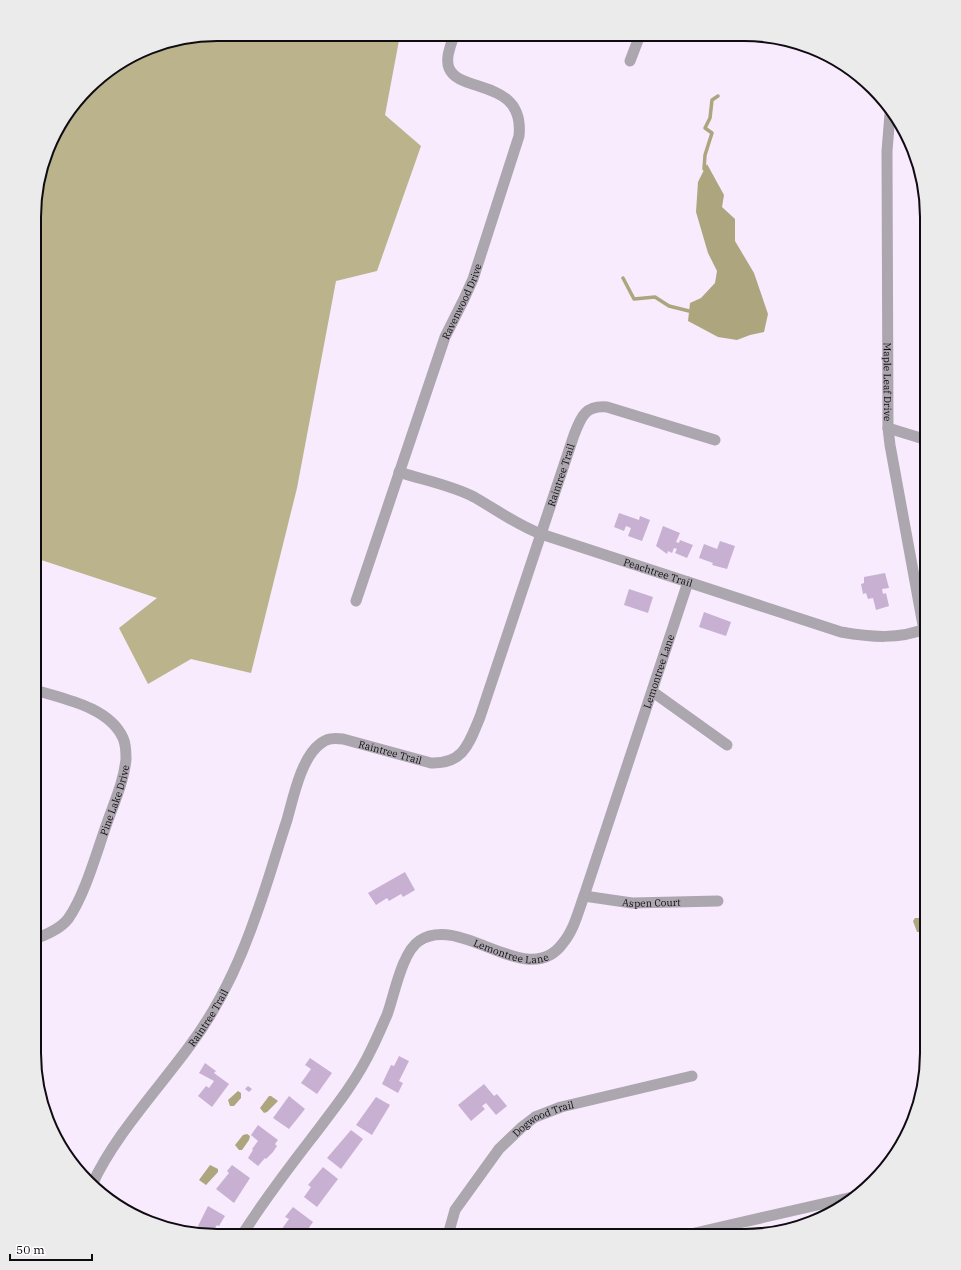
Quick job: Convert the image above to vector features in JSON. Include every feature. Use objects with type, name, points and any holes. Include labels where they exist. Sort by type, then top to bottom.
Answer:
[{"type":"street","name":"Ravenwood Drive","points":[[356,601],[445,337],[472,279],[519,136],[519,122],[516,112],[505,98],[495,92],[463,80],[454,75],[449,69],[448,55],[452,41]]},
{"type":"street","points":[[630,61],[638,41]]},
{"type":"street","name":"Maple Leaf Drive","points":[[890,118],[887,151],[888,428],[890,446],[920,602]]},
{"type":"street","name":"Raintree Trail","points":[[95,1180],[103,1164],[128,1128],[192,1043],[228,987],[256,917],[303,770],[310,756],[320,744],[332,738],[357,742],[431,763],[442,763],[458,758],[470,740],[480,717],[580,419],[592,408],[607,407],[715,440]]},
{"type":"street","points":[[888,428],[920,438]]},
{"type":"street","name":"Peachtree Trail","points":[[399,472],[474,497],[504,516],[541,534],[841,632],[863,636],[892,636],[920,629]]},
{"type":"street","name":"Lemontree Lane","points":[[246,1229],[362,1070],[386,1016],[407,958],[416,943],[425,938],[444,935],[458,937],[521,958],[534,960],[541,959],[554,953],[564,943],[572,929],[584,896],[688,582]]},
{"type":"street","name":"Pine Lake Drive","points":[[41,692],[91,709],[104,716],[113,724],[124,739],[126,759],[115,798],[90,871],[76,903],[68,918],[61,925],[41,935]]},
{"type":"street","points":[[652,692],[727,745]]},
{"type":"street","name":"Aspen Court","points":[[584,896],[632,903],[718,902]]},
{"type":"street","name":"Dogwood Trail","points":[[449,1229],[455,1210],[499,1149],[518,1130],[535,1118],[561,1107],[692,1076]]},
{"type":"street","points":[[713,1229],[841,1200]]},
{"type":"shaded area","points":[[205,41],[399,41],[385,115],[421,146],[377,271],[336,281],[297,488],[251,673],[191,659],[148,684],[119,628],[157,598],[41,560],[41,205],[44,183],[54,150],[71,119],[92,92],[119,71],[139,59],[160,50],[183,44]]},
{"type":"shaded area","points":[[707,164],[724,195],[722,207],[735,219],[735,241],[754,273],[768,314],[764,332],[737,340],[718,337],[688,321],[690,303],[701,298],[715,283],[717,271],[708,253],[696,212],[698,182]]},
{"type":"shaded area","points":[[915,918],[920,918],[920,932],[917,932],[913,921]]},
{"type":"shaded area","points":[[238,1091],[241,1093],[241,1098],[234,1106],[230,1106],[228,1100]]},
{"type":"shaded area","points":[[269,1096],[278,1101],[264,1113],[260,1108]]},
{"type":"shaded area","points":[[247,1134],[250,1136],[249,1140],[242,1150],[239,1150],[235,1145],[243,1135]]},
{"type":"shaded area","points":[[210,1165],[218,1169],[218,1172],[206,1185],[199,1180]]},
{"type":"building","points":[[619,513],[639,520],[640,516],[650,520],[642,541],[628,536],[631,528],[626,526],[624,531],[614,527]]},
{"type":"building","points":[[663,526],[680,533],[676,542],[679,543],[680,540],[693,545],[687,558],[675,553],[677,549],[674,548],[672,553],[668,551],[667,554],[656,546]]},
{"type":"building","points":[[720,541],[735,546],[727,569],[712,565],[713,563],[699,558],[704,544],[717,549]]},
{"type":"building","points":[[885,573],[889,588],[882,589],[883,594],[886,593],[889,606],[876,610],[873,598],[868,599],[866,593],[863,594],[861,584],[864,583],[864,577]]},
{"type":"building","points":[[629,589],[653,597],[648,613],[624,605]]},
{"type":"building","points":[[704,612],[731,622],[726,636],[699,627]]},
{"type":"building","points":[[405,872],[415,890],[403,897],[401,894],[389,901],[387,898],[376,905],[368,893]]},
{"type":"building","points":[[399,1056],[409,1061],[399,1081],[403,1083],[398,1093],[382,1084],[391,1065],[394,1066]]},
{"type":"building","points":[[310,1058],[332,1073],[317,1094],[301,1083],[311,1069],[305,1065]]},
{"type":"building","points":[[205,1063],[216,1071],[214,1073],[229,1084],[212,1107],[198,1096],[206,1086],[209,1088],[214,1081],[199,1073]]},
{"type":"building","points":[[484,1084],[494,1096],[497,1094],[507,1106],[496,1115],[486,1103],[482,1106],[485,1109],[471,1121],[458,1105]]},
{"type":"building","points":[[248,1086],[252,1089],[249,1092],[245,1089]]},
{"type":"building","points":[[289,1096],[305,1109],[289,1129],[273,1118]]},
{"type":"building","points":[[376,1097],[390,1105],[372,1135],[356,1125]]},
{"type":"building","points":[[258,1125],[278,1140],[275,1144],[277,1146],[273,1152],[258,1166],[248,1158],[258,1141],[251,1135]]},
{"type":"building","points":[[351,1130],[363,1139],[341,1169],[327,1158]]},
{"type":"building","points":[[232,1165],[250,1178],[234,1203],[216,1189],[229,1173],[227,1171]]},
{"type":"building","points":[[323,1167],[338,1179],[317,1207],[304,1197],[311,1187],[308,1185]]},
{"type":"building","points":[[208,1206],[225,1216],[219,1226],[217,1225],[215,1228],[217,1229],[197,1228]]},
{"type":"building","points":[[293,1207],[313,1222],[308,1229],[282,1229],[289,1219],[285,1217]]},
{"type":"waterway","points":[[704,169],[705,155],[712,133],[705,128],[710,118],[712,100],[718,96]]},
{"type":"waterway","points":[[623,278],[634,299],[655,297],[669,306],[689,311]]}]
